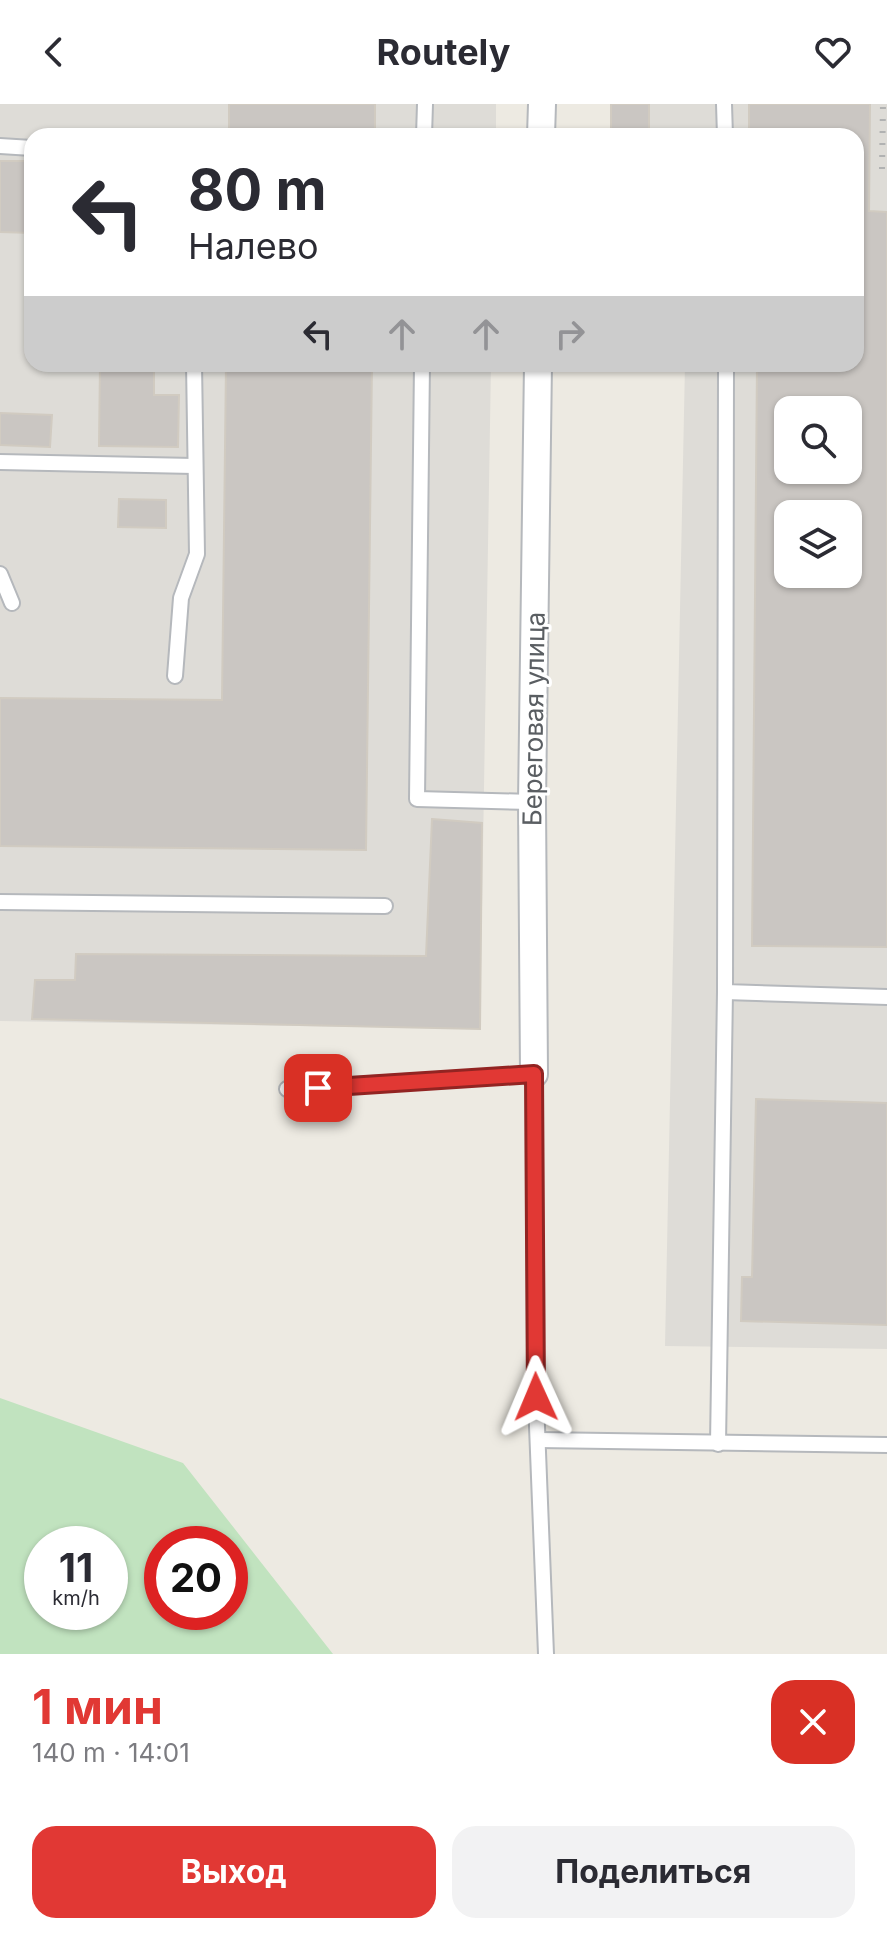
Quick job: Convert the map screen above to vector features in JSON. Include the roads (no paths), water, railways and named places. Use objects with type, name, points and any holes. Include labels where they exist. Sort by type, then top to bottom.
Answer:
[{"type":"street","points":[[541,128],[542,104]]},
{"type":"street","name":"Береговая улица","points":[[534,1074],[532,802],[538,372]]},
{"type":"lane","points":[[424,128],[425,104]]},
{"type":"lane","points":[[724,104],[725,128]]},
{"type":"lane","points":[[0,146],[24,148]]},
{"type":"lane","points":[[175,676],[181,598],[197,554],[194,372]]},
{"type":"lane","points":[[422,372],[417,799],[532,802]]},
{"type":"lane","points":[[718,1444],[725,992],[726,372]]},
{"type":"lane","points":[[0,462],[194,466]]},
{"type":"lane","points":[[0,574],[12,603]]},
{"type":"lane","points":[[0,902],[385,906]]},
{"type":"lane","points":[[725,992],[887,997]]},
{"type":"lane","points":[[287,1089],[534,1074],[538,1440],[546,1654]]},
{"type":"lane","points":[[538,1440],[887,1445]]},
{"type":"railway","points":[[882,169],[883,104]]}]
